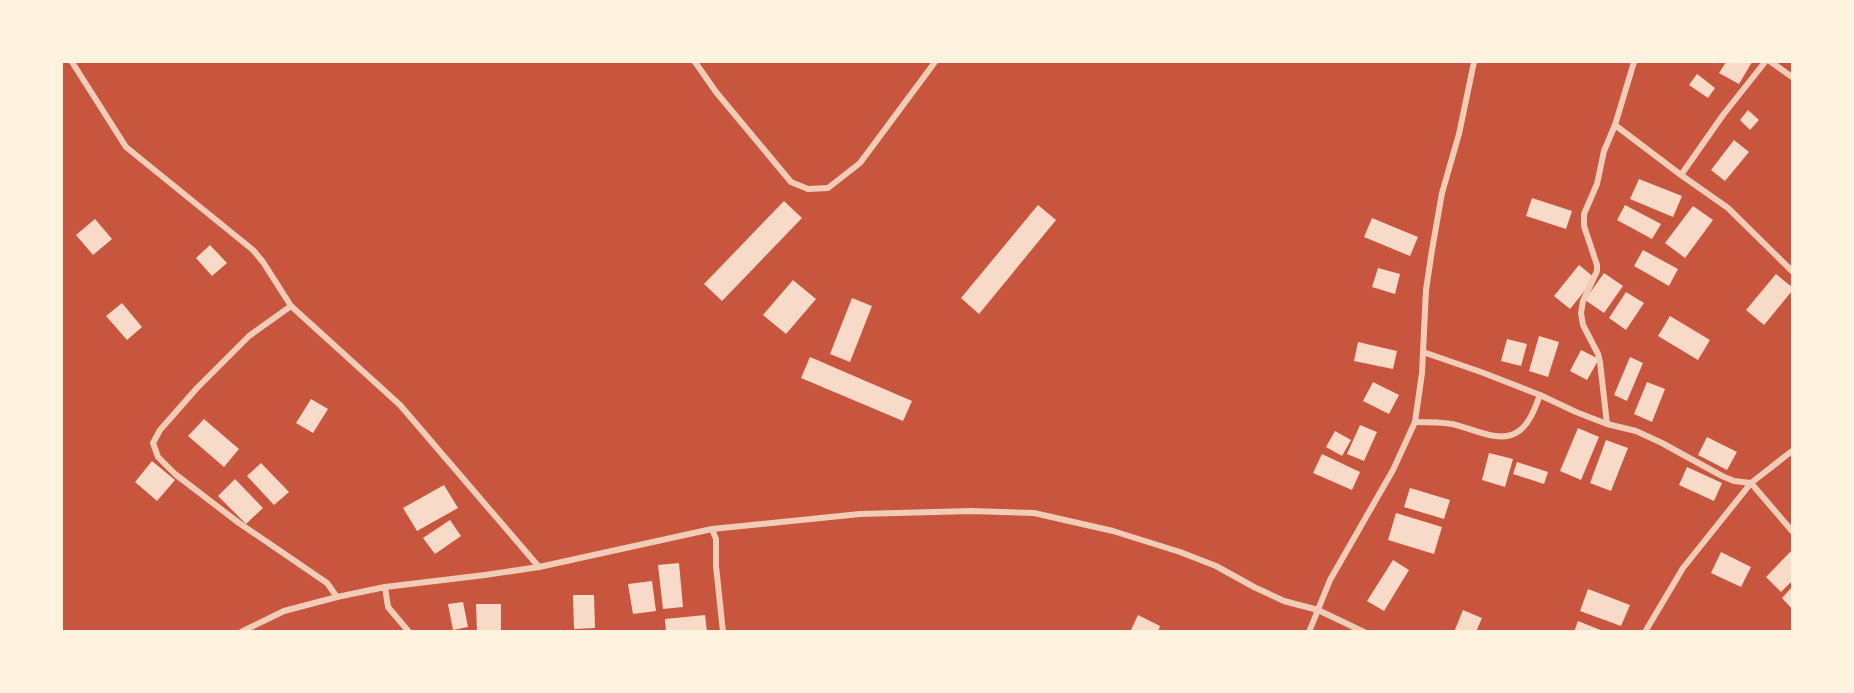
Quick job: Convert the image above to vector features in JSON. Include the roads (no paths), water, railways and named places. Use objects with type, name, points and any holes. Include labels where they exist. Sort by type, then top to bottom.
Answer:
[{"type":"street","points":[[72,62],[126,147],[253,250],[291,306],[400,405],[539,567]]},
{"type":"street","points":[[695,62],[716,92],[791,182],[808,189],[828,188],[860,163],[935,62]]},
{"type":"street","points":[[1309,632],[1330,580],[1393,470],[1415,422],[1421,381],[1426,290],[1431,250],[1474,62]]},
{"type":"street","points":[[1607,424],[1600,362],[1583,325],[1581,313],[1582,301],[1598,272],[1584,226],[1584,214],[1597,184],[1604,151],[1616,125],[1634,62]]},
{"type":"street","points":[[1681,175],[1765,62]]},
{"type":"street","points":[[1771,62],[1792,77]]},
{"type":"street","points":[[1616,125],[1728,208],[1792,271]]},
{"type":"street","points":[[291,306],[249,336],[167,421],[153,443],[158,457],[175,474],[239,523],[319,577],[337,597]]},
{"type":"street","points":[[1423,352],[1540,395],[1607,424],[1635,431],[1662,443],[1722,477],[1751,483],[1792,531]]},
{"type":"street","points":[[1415,422],[1449,424],[1493,436],[1507,436],[1519,431],[1530,419],[1540,395]]},
{"type":"street","points":[[1645,632],[1683,568],[1751,483],[1792,451]]},
{"type":"street","points":[[241,632],[284,611],[337,597],[385,587],[539,567],[712,528],[860,514],[1001,512],[1034,513],[1113,531],[1180,552],[1216,566],[1284,601],[1318,610],[1364,632]]},
{"type":"street","points":[[712,528],[716,539],[717,578],[723,632]]},
{"type":"street","points":[[385,587],[388,607],[409,632]]}]
